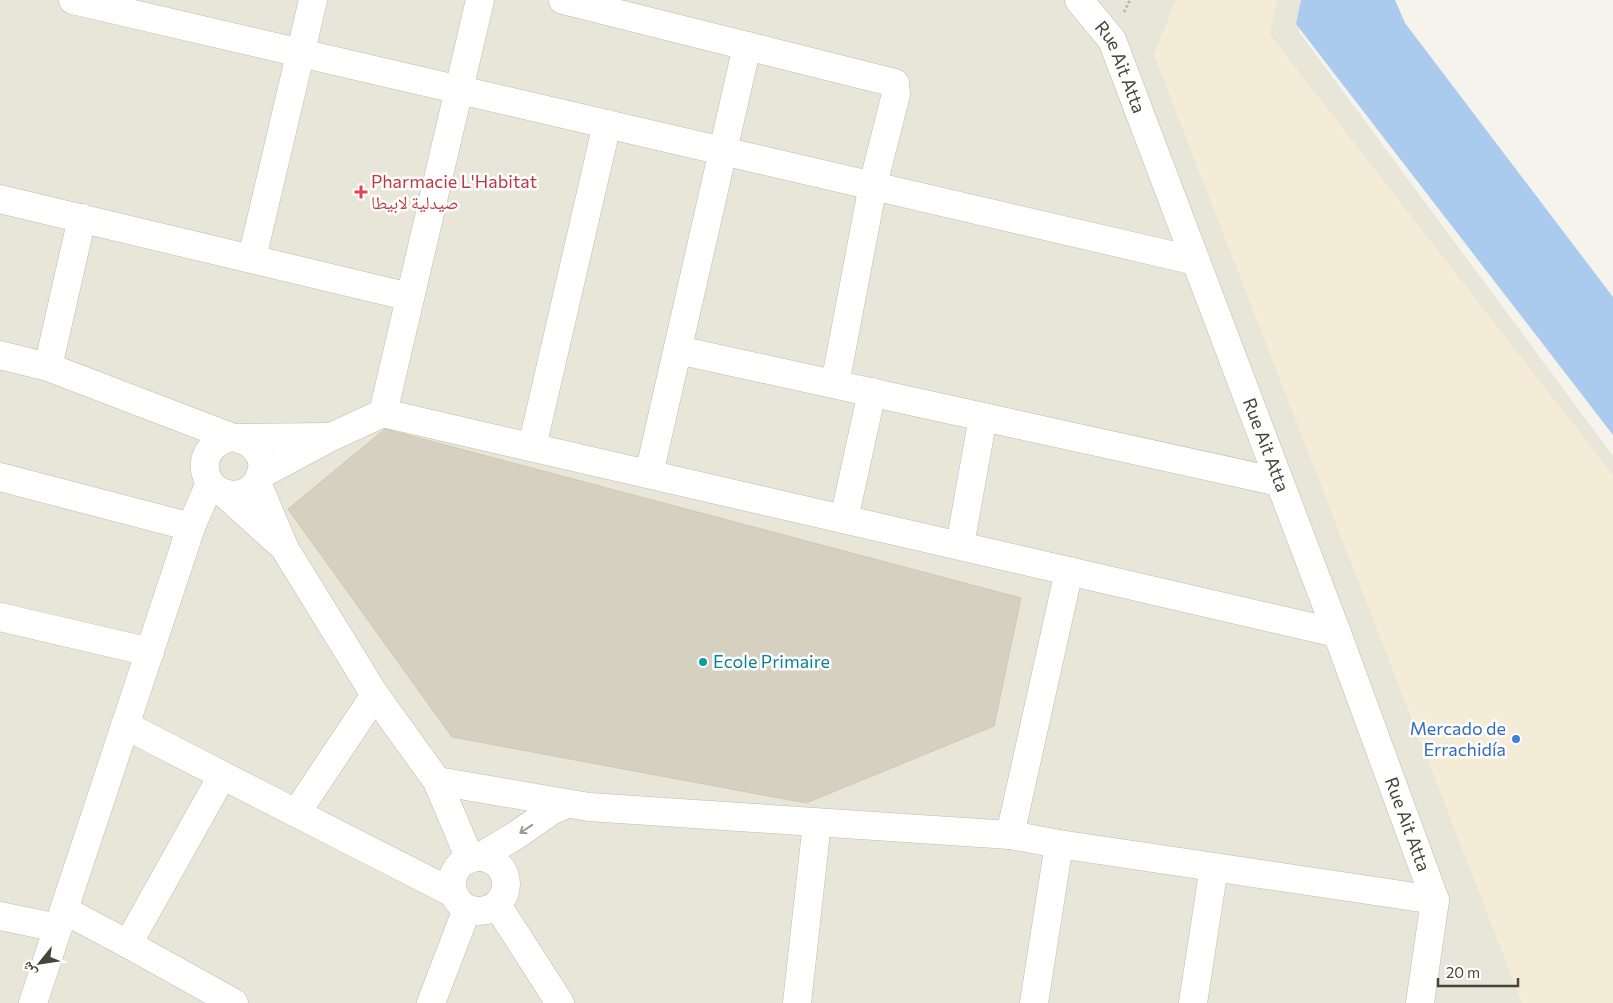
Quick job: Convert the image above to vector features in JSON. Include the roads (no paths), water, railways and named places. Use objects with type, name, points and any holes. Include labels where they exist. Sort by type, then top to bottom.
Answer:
[{"type":"street","points":[[73,0],[138,7],[301,53],[1196,261]]},
{"type":"street","points":[[252,258],[313,0]]},
{"type":"street","points":[[383,413],[480,0]]},
{"type":"street","points":[[563,0],[895,83],[896,94],[873,186],[834,384]]},
{"type":"street","name":"Rue Ait Atta","points":[[1079,0],[1112,40],[1337,632],[1435,900]]},
{"type":"street","points":[[649,474],[747,46]]},
{"type":"street","points":[[532,447],[607,124]]},
{"type":"street","points":[[0,199],[410,297]]},
{"type":"street","points":[[48,367],[82,218]]},
{"type":"street","points":[[678,350],[1279,482]]},
{"type":"street","points":[[0,355],[48,367],[250,443],[256,449],[262,466],[259,479],[285,549],[375,695],[437,781],[475,858]]},
{"type":"street","points":[[844,519],[872,392]]},
{"type":"street","points":[[213,480],[234,495],[243,493],[251,489],[259,479],[331,437],[383,413],[1337,632]]},
{"type":"street","points":[[169,414],[213,480],[285,549]]},
{"type":"street","points":[[960,546],[983,417]]},
{"type":"street","points":[[33,1003],[191,527],[213,480],[207,454],[221,440],[236,438],[331,437]]},
{"type":"street","points":[[0,477],[191,527]]},
{"type":"street","points":[[1010,835],[1069,571]]},
{"type":"street","points":[[0,617],[150,652]]},
{"type":"street","points":[[297,812],[375,695]]},
{"type":"street","points":[[126,725],[222,776],[297,812],[477,912],[488,911],[497,906],[504,897],[506,878],[496,863],[489,859],[475,858]]},
{"type":"street","points":[[128,944],[222,776]]},
{"type":"street","points":[[437,781],[599,808],[1010,835],[1435,900],[1420,1003]]},
{"type":"street","points":[[431,1003],[460,901],[452,883],[454,872],[461,864],[518,834],[551,811],[567,804]]},
{"type":"street","points":[[796,1003],[817,823]]},
{"type":"street","points":[[1034,1003],[1059,844]]},
{"type":"street","points":[[1193,1003],[1214,867]]},
{"type":"street","points":[[497,906],[560,1003]]},
{"type":"street","points":[[0,916],[61,919],[128,944],[234,1003]]},
{"type":"water","points":[[1301,0],[1395,0],[1405,23],[1613,297],[1613,435],[1296,24]]},
{"type":"place","name":"Pharmacie L'Habitat صيدلية لابيطا","points":[[361,192]]},
{"type":"place","name":"Ecole Primaire","points":[[703,662]]},
{"type":"place","name":"Mercado de Errachidía","points":[[1516,739]]}]
